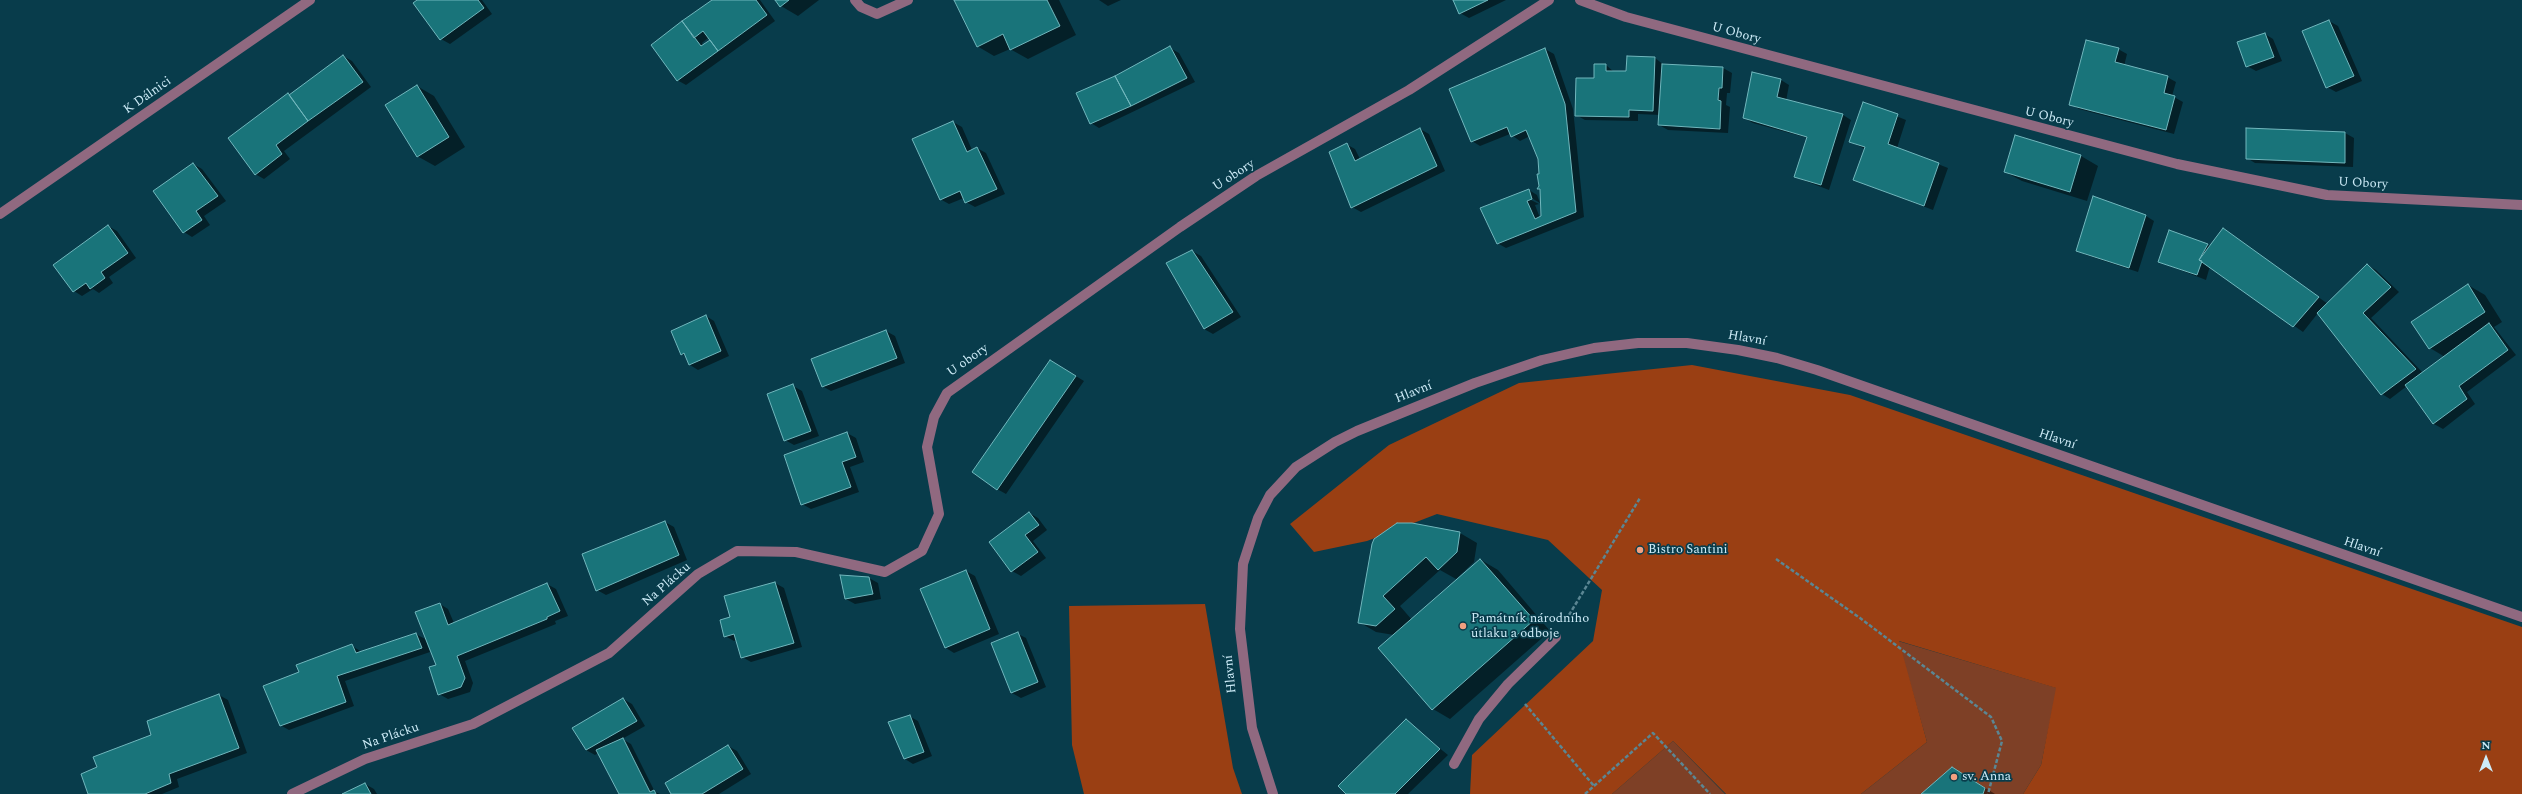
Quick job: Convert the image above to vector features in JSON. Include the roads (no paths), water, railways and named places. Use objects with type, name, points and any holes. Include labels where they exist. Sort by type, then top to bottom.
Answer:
[{"type":"street","name":"K Dálnici","points":[[0,214],[310,0]]},
{"type":"street","points":[[855,0],[861,6],[877,14],[908,0]]},
{"type":"street","name":"U obory","points":[[947,393],[1180,227],[1250,181],[1409,90],[1549,0]]},
{"type":"street","name":"U Obory","points":[[1580,0],[1633,19],[2177,164],[2327,195],[2522,205]]},
{"type":"street","name":"Hlavní","points":[[1273,794],[1252,728],[1240,629],[1243,564],[1258,518],[1270,495],[1296,467],[1335,442],[1357,431],[1475,383],[1542,360],[1594,348],[1638,343],[1687,343],[1738,350],[1777,358],[1817,370],[2522,617]]},
{"type":"street","name":"Na Plácku","points":[[292,794],[365,759],[473,724],[609,653],[698,574],[737,551],[796,552],[885,572],[922,551],[939,514],[927,447],[934,417],[947,393]]},
{"type":"street","points":[[1454,764],[1479,719],[1508,684],[1556,638]]},
{"type":"place","name":"Bistro Santini","points":[[1640,550]]},
{"type":"place","name":"Památník národního útlaku a odboje","points":[[1463,626]]},
{"type":"place","name":"sv. Anna","points":[[1954,777]]}]
